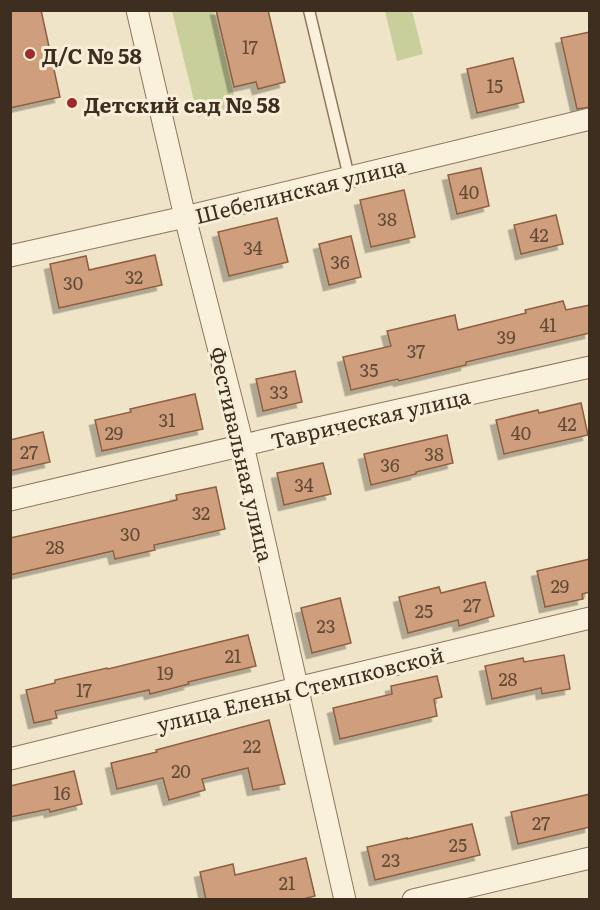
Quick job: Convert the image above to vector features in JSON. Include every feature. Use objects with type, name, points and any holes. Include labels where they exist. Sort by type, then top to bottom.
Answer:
[{"type":"street","name":"Фестивальная улица","points":[[136,10],[185,217],[243,445],[345,900]]},
{"type":"street","name":"Шебелинская улица","points":[[10,256],[185,217],[590,119]]},
{"type":"street","name":"Таврическая улица","points":[[10,500],[590,367]]},
{"type":"street","name":"улица Елены Стемпковской","points":[[10,759],[590,618]]},
{"type":"street","points":[[412,900],[590,858]]},
{"type":"lane","points":[[309,10],[349,177]]},
{"type":"green space","points":[[172,11],[214,11],[237,108],[198,117]]},
{"type":"green space","points":[[385,11],[412,11],[423,54],[397,61]]},
{"type":"building","name":"Д/С № 58","points":[[10,10],[41,10],[60,97],[10,108]]},
{"type":"building","points":[[216,10],[268,10],[285,82],[258,89],[256,82],[234,87]]},
{"type":"building","points":[[590,32],[590,107],[577,109],[561,38]]},
{"type":"building","points":[[513,58],[524,102],[477,113],[467,69]]},
{"type":"building","points":[[481,168],[489,206],[457,214],[448,175]]},
{"type":"building","points":[[404,190],[415,237],[371,247],[360,200]]},
{"type":"building","points":[[556,215],[563,244],[521,254],[514,225]]},
{"type":"building","points":[[277,218],[288,262],[229,276],[218,232]]},
{"type":"building","points":[[351,236],[361,277],[329,285],[319,244]]},
{"type":"building","points":[[155,255],[162,285],[59,308],[50,264],[86,256],[89,270]]},
{"type":"building","points":[[563,301],[566,310],[590,305],[590,333],[466,362],[466,365],[399,381],[398,379],[351,390],[343,357],[391,346],[387,331],[455,315],[458,330]]},
{"type":"building","points":[[295,371],[302,402],[263,411],[256,379]]},
{"type":"building","points":[[195,394],[203,429],[102,451],[95,420],[131,412],[130,409]]},
{"type":"building","points":[[581,403],[588,435],[504,454],[496,420]]},
{"type":"building","points":[[43,432],[50,462],[10,471],[10,440]]},
{"type":"building","points":[[447,435],[453,463],[371,485],[364,454]]},
{"type":"building","points":[[323,463],[331,494],[284,505],[277,473]]},
{"type":"building","points":[[216,487],[225,529],[154,545],[155,550],[115,559],[113,551],[10,575],[10,538],[177,500],[176,495]]},
{"type":"building","points":[[590,559],[590,592],[582,594],[583,599],[545,607],[537,571]]},
{"type":"building","points":[[485,582],[494,616],[459,626],[458,620],[408,633],[399,597],[439,587],[441,593]]},
{"type":"building","points":[[340,598],[351,643],[312,653],[301,608]]},
{"type":"building","points":[[248,635],[256,666],[188,682],[189,684],[150,694],[149,690],[55,711],[57,718],[34,723],[26,690],[55,683],[55,680]]},
{"type":"building","points":[[564,655],[570,689],[542,694],[541,688],[492,699],[485,666],[523,658],[524,662]]},
{"type":"building","points":[[437,676],[442,697],[434,699],[437,716],[340,739],[333,708],[392,694],[391,686]]},
{"type":"building","points":[[269,720],[285,784],[253,790],[248,768],[202,779],[205,790],[169,800],[163,778],[117,789],[111,763]]},
{"type":"building","points":[[74,771],[82,804],[50,812],[49,809],[10,817],[10,786]]},
{"type":"building","points":[[590,794],[590,827],[518,844],[511,812]]},
{"type":"building","points":[[472,824],[480,855],[375,880],[367,847]]},
{"type":"building","points":[[306,858],[315,896],[299,900],[206,900],[200,872],[233,864],[235,875]]},
{"type":"place","name":"Д/С № 58","points":[[30,54]]},
{"type":"place","name":"Детский сад № 58","points":[[72,103]]}]
